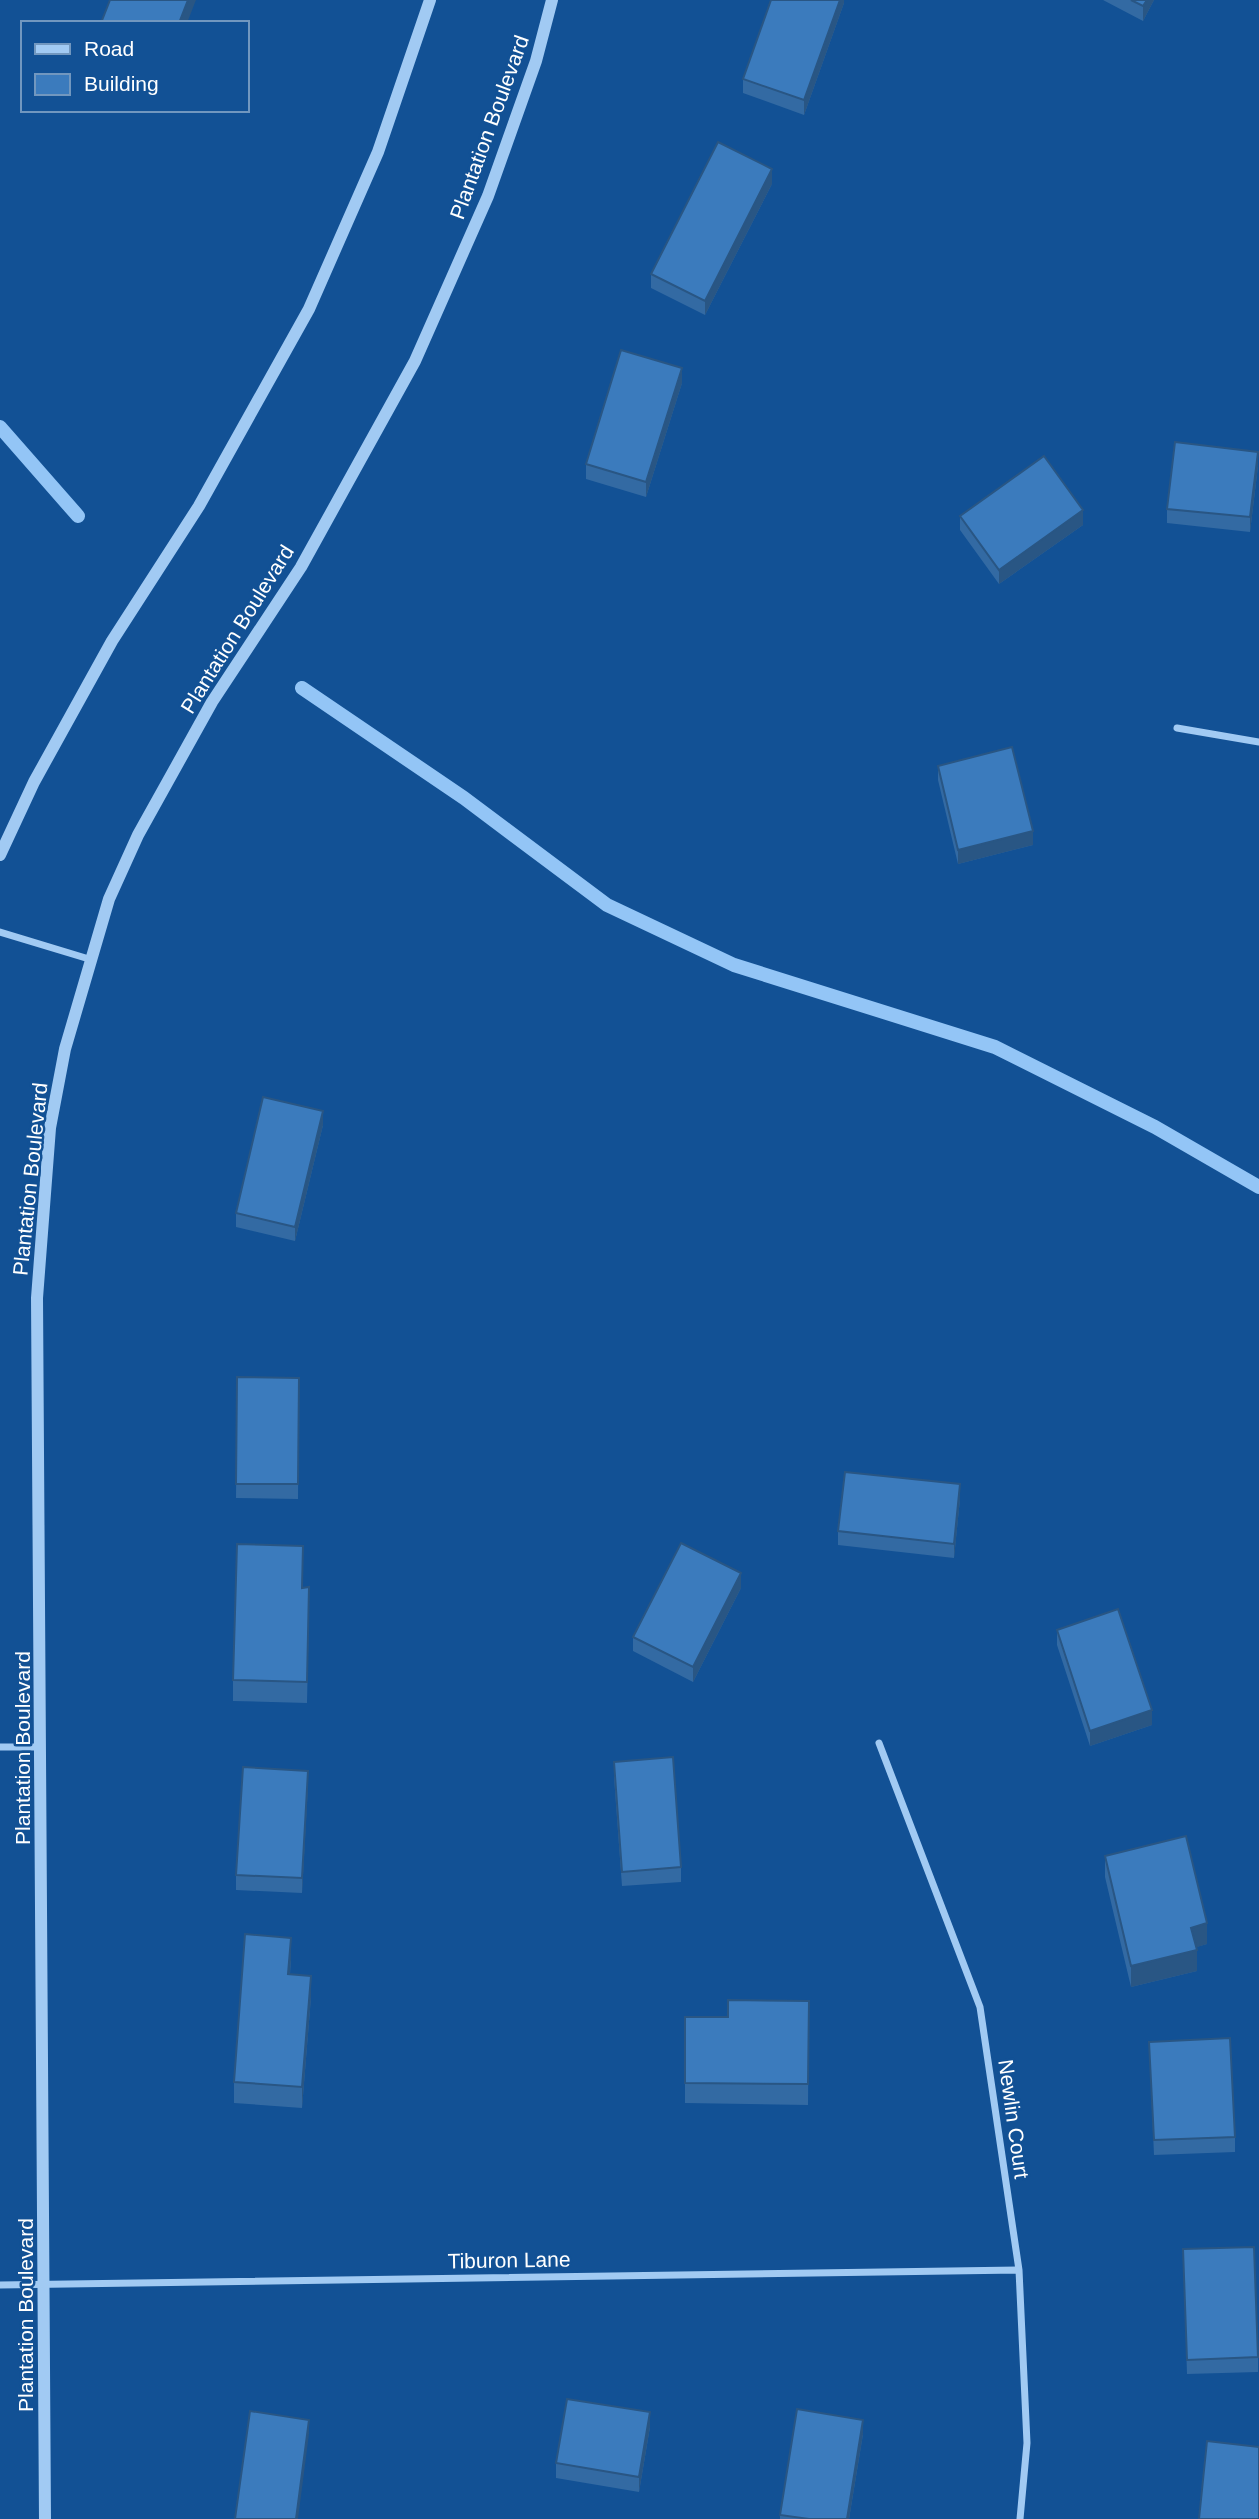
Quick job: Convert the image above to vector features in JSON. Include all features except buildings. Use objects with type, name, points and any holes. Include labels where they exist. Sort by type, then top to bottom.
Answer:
[{"type":"street","points":[[0,855],[33,782],[105,653],[200,506],[309,309],[378,152],[430,0]]},
{"type":"street","name":"Plantation Boulevard","points":[[45,2519],[37,1298],[50,1128],[65,1049],[89,959],[109,898],[138,835],[212,702],[300,567],[415,361],[488,195],[536,61],[552,0]]},
{"type":"street","points":[[1177,728],[1259,742]]},
{"type":"street","points":[[0,932],[89,959]]},
{"type":"street","name":"Newlin Court","points":[[878,1743],[980,2007],[1019,2270],[1027,2443],[1020,2519]]},
{"type":"street","points":[[0,1747],[42,1746]]},
{"type":"street","name":"Tiburon Lane","points":[[0,2285],[1019,2270]]},
{"type":"waterway","points":[[0,427],[78,516]]},
{"type":"waterway","points":[[302,688],[464,798],[607,905],[734,965],[995,1047],[1155,1127],[1259,1187]]}]
